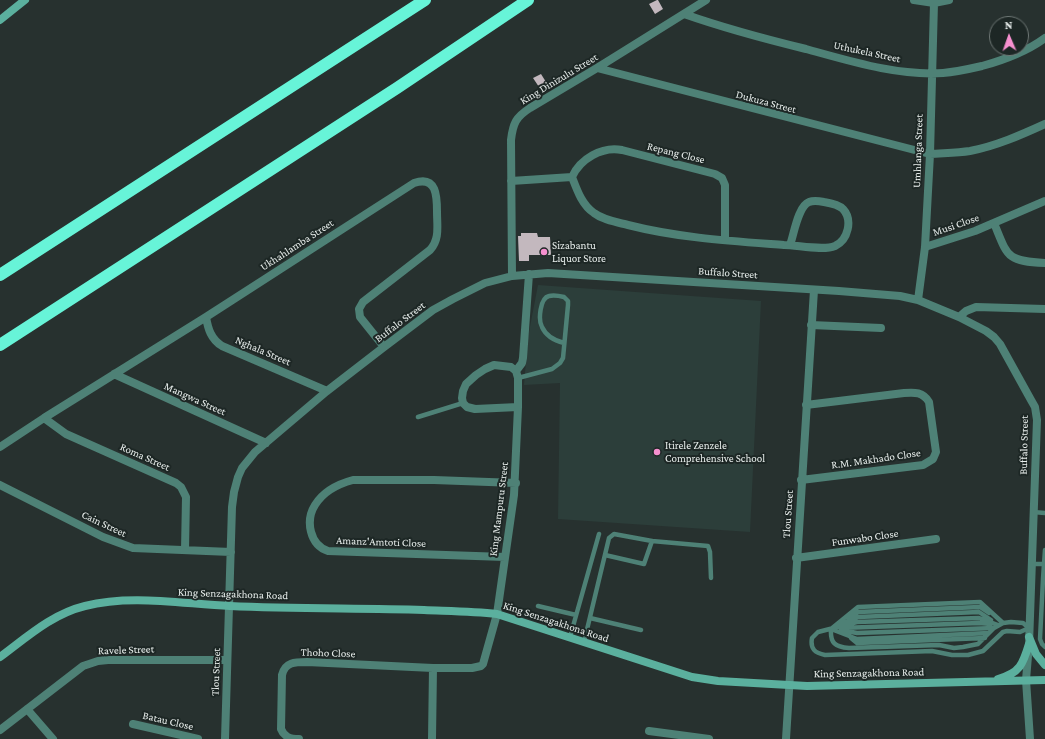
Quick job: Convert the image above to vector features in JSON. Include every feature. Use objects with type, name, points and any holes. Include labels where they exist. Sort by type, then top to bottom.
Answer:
[{"type":"highway","points":[[0,276],[425,0]]},
{"type":"highway","points":[[0,345],[397,88],[528,0]]},
{"type":"street","points":[[0,20],[25,0]]},
{"type":"street","name":"King Dinizulu Street","points":[[512,276],[511,140],[516,120],[520,114],[706,0]]},
{"type":"street","points":[[914,0],[934,3],[949,0]]},
{"type":"street","name":"Umhlanga Street","points":[[918,300],[925,247],[930,154],[934,3]]},
{"type":"street","name":"Uthukela Street","points":[[684,14],[749,35],[855,62],[899,70],[932,73],[954,72],[993,63],[1027,50],[1045,38]]},
{"type":"street","name":"Dukuza Street","points":[[597,68],[930,154]]},
{"type":"street","points":[[930,154],[985,148],[1045,124]]},
{"type":"street","name":"Repang Close","points":[[572,177],[575,170],[582,162],[602,151],[610,149],[622,150],[715,174],[722,178],[725,185],[725,240]]},
{"type":"street","points":[[511,181],[572,177],[576,189],[584,203],[589,209],[600,217],[640,228],[678,235],[725,240],[790,245],[819,247],[835,246],[842,241],[848,228],[848,221],[844,210],[827,202],[816,200],[808,202],[801,209],[790,245]]},
{"type":"street","name":"Ukhahlamba Street","points":[[0,447],[414,183],[419,181],[427,182],[434,187],[436,194],[438,233],[434,246],[363,302],[359,309],[360,317],[384,346]]},
{"type":"street","name":"Musi Close","points":[[925,247],[952,239],[994,223],[1045,201]]},
{"type":"street","name":"Musi Close","points":[[994,223],[1004,247],[1012,257],[1023,261],[1045,263]]},
{"type":"street","name":"Buffalo Street","points":[[230,606],[232,508],[238,477],[248,460],[327,391],[384,346],[433,310],[485,283],[512,276],[560,273],[900,296],[918,300],[959,317],[986,331],[998,340],[1035,407],[1037,420],[1037,450],[1026,680],[1030,739]]},
{"type":"street","name":"King Mampuru Street","points":[[433,668],[472,668],[481,666],[485,661],[497,614],[516,483],[518,407],[517,375],[523,358],[529,274]]},
{"type":"street","name":"Tlou Street","points":[[786,739],[788,685],[814,290]]},
{"type":"street","points":[[959,317],[966,311],[976,307],[1045,309]]},
{"type":"street","name":"Nghala Street","points":[[206,317],[209,330],[217,343],[327,391]]},
{"type":"street","points":[[811,325],[881,328]]},
{"type":"street","points":[[517,375],[511,367],[494,365],[485,369],[466,384],[462,398],[463,403],[467,407],[475,409],[518,407]]},
{"type":"street","name":"Mangwa Street","points":[[114,374],[266,443]]},
{"type":"street","name":"R.M. Makhado Close","points":[[801,480],[923,465],[933,460],[936,452],[929,402],[927,398],[919,393],[914,392],[806,405]]},
{"type":"street","name":"Roma Street","points":[[44,418],[66,434],[176,483],[181,487],[186,497],[185,550]]},
{"type":"street","name":"Amanz'Amtoti Close","points":[[505,557],[328,551],[322,549],[314,540],[310,529],[311,521],[315,505],[323,496],[333,488],[353,480],[434,480],[516,483]]},
{"type":"street","name":"Cain Street","points":[[0,485],[114,542],[133,548],[144,550],[231,552]]},
{"type":"street","name":"Funwabo Close","points":[[796,558],[936,539]]},
{"type":"street","name":"King Senzagakhona Road","points":[[0,657],[45,623],[58,616],[86,606],[114,601],[142,601],[230,606],[384,609],[497,614],[699,678],[718,681],[788,685],[1045,680]]},
{"type":"street","name":"Tlou Street","points":[[225,739],[230,606]]},
{"type":"street","points":[[1029,636],[1036,654],[1045,665]]},
{"type":"street","points":[[989,681],[1012,674],[1018,670],[1024,659],[1029,636]]},
{"type":"street","name":"Ravele Street","points":[[0,730],[83,666],[91,663],[108,660],[227,660]]},
{"type":"street","name":"Thoho Close","points":[[299,739],[287,737],[281,728],[282,675],[283,670],[287,665],[298,662],[307,662],[433,668]]},
{"type":"street","points":[[432,739],[433,668]]},
{"type":"street","points":[[27,709],[53,739]]},
{"type":"street","name":"Batau Close","points":[[133,724],[198,739]]},
{"type":"street","points":[[649,731],[709,739]]},
{"type":"lane","points":[[517,375],[552,369],[560,363],[563,358],[568,301],[564,297],[548,296],[544,299],[542,304],[541,325],[550,337],[564,343]]},
{"type":"lane","points":[[418,417],[463,403]]},
{"type":"lane","points":[[1033,512],[1045,513]]},
{"type":"lane","points":[[570,637],[599,534]]},
{"type":"lane","points":[[584,642],[609,538],[614,534],[652,541],[708,546],[710,552],[711,578]]},
{"type":"lane","points":[[605,555],[644,564],[652,541]]},
{"type":"lane","points":[[1045,550],[1040,639],[1045,647]]},
{"type":"lane","points":[[1031,564],[1044,564]]},
{"type":"lane","points":[[999,626],[980,602],[858,606],[831,629],[830,636],[832,642],[836,645],[849,648],[939,645],[954,648],[978,644],[999,626],[1011,622],[1023,623],[1029,636]]},
{"type":"lane","points":[[538,606],[576,615]]},
{"type":"lane","points":[[831,629],[858,617],[979,612],[999,626]]},
{"type":"lane","points":[[590,618],[641,630]]},
{"type":"lane","points":[[999,626],[979,623],[831,629],[818,632],[812,638],[812,648],[815,652],[825,655],[932,651],[968,655],[983,651],[1003,632],[1020,632],[1029,636]]},
{"type":"lane","points":[[831,629],[857,639],[989,633]]},
{"type":"lane","points":[[846,635],[857,643],[985,638]]},
{"type":"shaded area","name":"Itirele Zenzele Comprehensive School","points":[[538,285],[761,301],[750,532],[558,519],[560,383],[524,385],[528,337]]},
{"type":"building","points":[[657,0],[663,9],[655,14],[649,4]]},
{"type":"building","points":[[541,74],[546,82],[539,87],[533,78]]},
{"type":"building","points":[[521,233],[537,233],[538,237],[550,237],[551,255],[529,255],[529,261],[519,261],[518,236],[521,236]]},
{"type":"place","name":"Sizabantu Liquor Store","points":[[544,252]]},
{"type":"place","name":"Itirele Zenzele Comprehensive School","points":[[657,452]]}]
